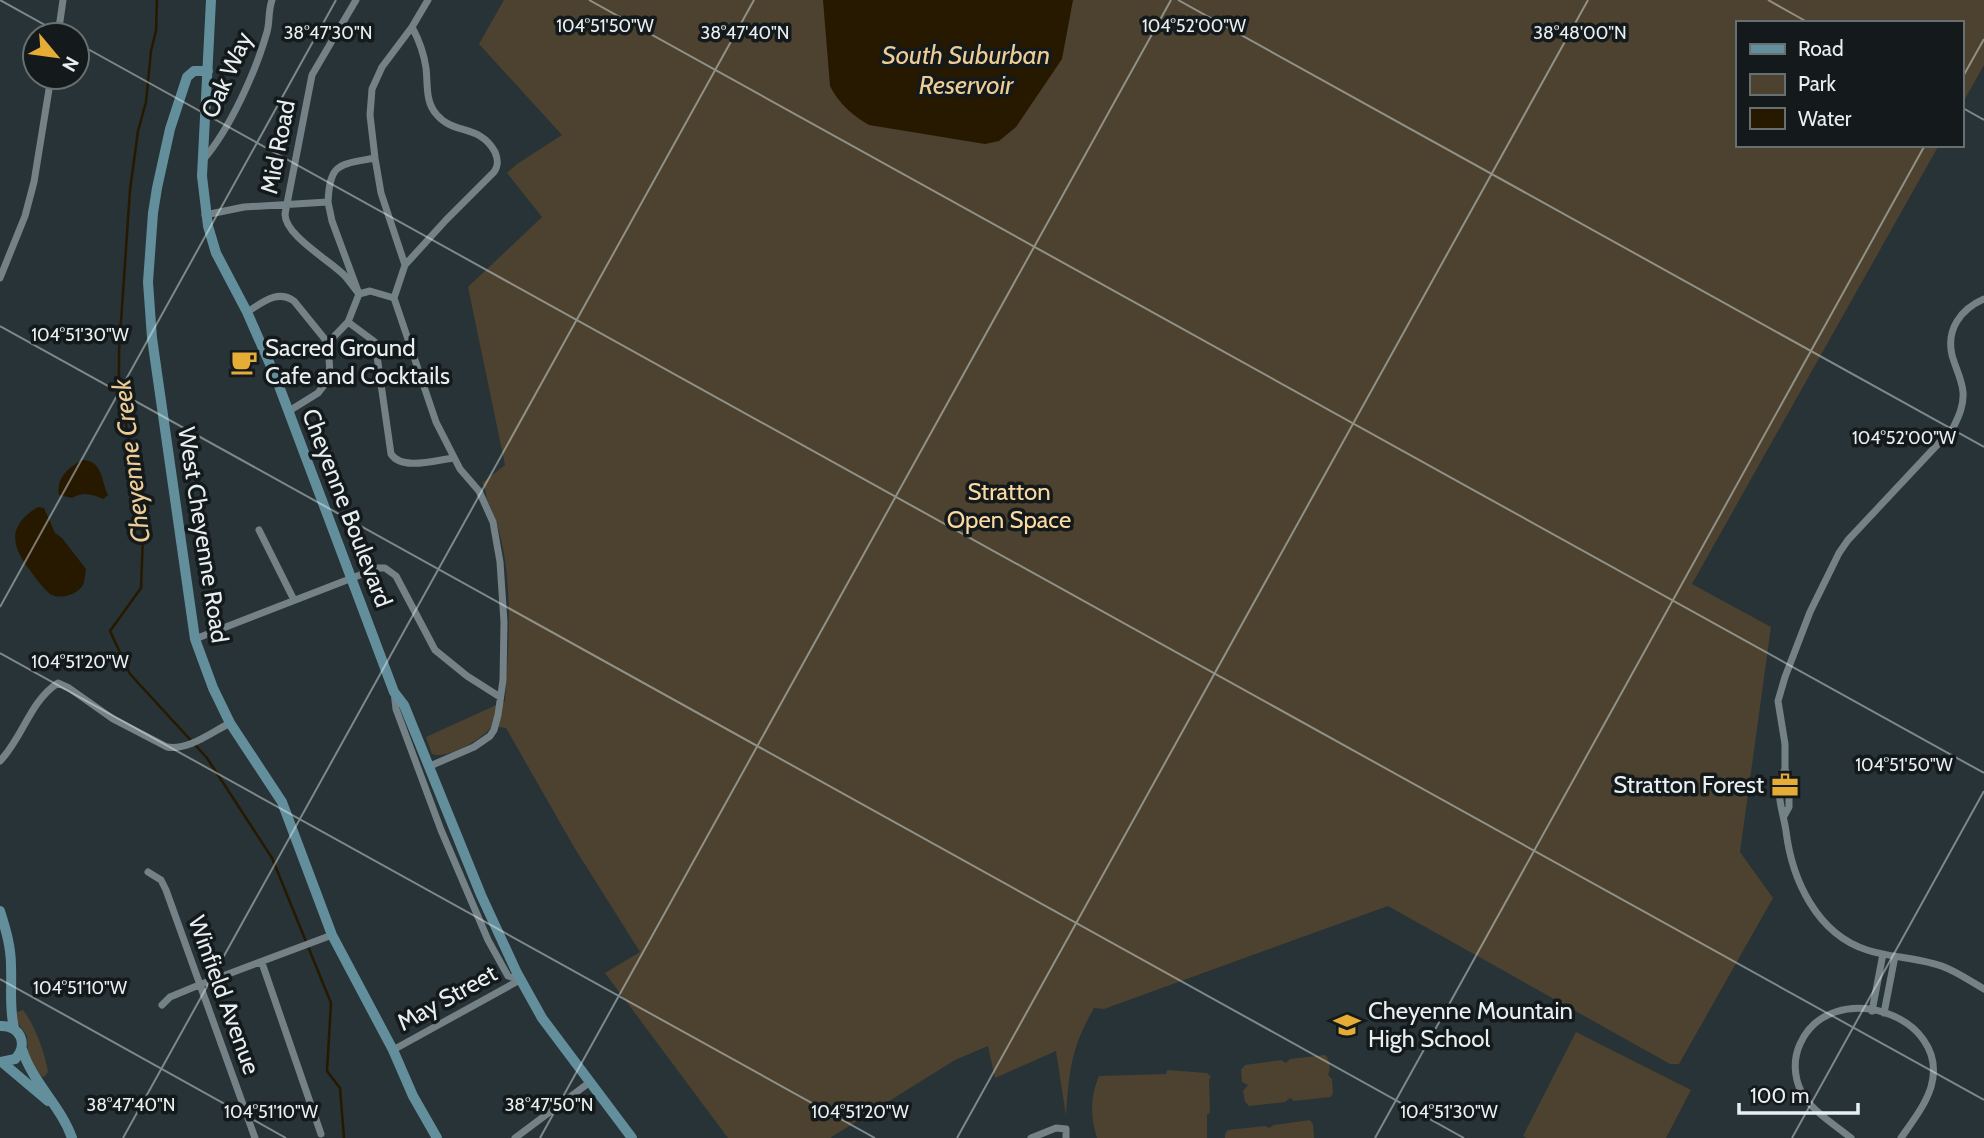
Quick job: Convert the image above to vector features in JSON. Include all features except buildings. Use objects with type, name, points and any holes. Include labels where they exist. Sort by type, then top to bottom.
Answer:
[{"type":"street","points":[[60,21],[63,0]]},
{"type":"street","name":"Cheyenne Boulevard","points":[[211,0],[203,160],[205,215],[216,253],[247,312],[289,411],[394,692],[396,709],[441,830],[488,940],[508,976],[521,980]]},
{"type":"street","name":"Oak Way","points":[[203,160],[223,132],[256,64],[268,29],[272,0]]},
{"type":"street","name":"Mid Road","points":[[356,0],[312,75],[285,220],[301,239],[345,275],[359,294]]},
{"type":"street","points":[[405,265],[385,206],[375,158],[370,115],[372,89],[382,66],[412,27],[428,0]]},
{"type":"street","points":[[412,27],[421,49],[432,108],[440,119],[484,137],[496,154],[497,168],[405,265],[394,298],[436,422],[454,458],[479,491],[497,536],[504,611],[503,681],[497,723],[490,736],[474,747],[430,766]]},
{"type":"street","name":"West Cheyenne Road","points":[[208,71],[194,71],[187,77],[173,119],[153,213],[148,282],[152,338],[195,639],[213,688],[230,723],[282,802],[332,935],[437,1138]]},
{"type":"street","points":[[0,278],[25,216],[34,182],[49,91]]},
{"type":"street","points":[[328,343],[348,322],[359,294],[328,202],[329,181],[335,169],[375,158]]},
{"type":"street","points":[[205,215],[287,202],[328,202]]},
{"type":"street","points":[[359,294],[370,291],[394,298]]},
{"type":"street","points":[[247,312],[275,296],[287,296],[328,343],[328,380],[318,393],[289,411]]},
{"type":"street","points":[[1984,299],[1963,312],[1951,335],[1952,355],[1963,391],[1961,410],[1953,428],[1848,540],[1810,612],[1784,677],[1778,701],[1785,744],[1785,769],[1789,779],[1789,807],[1784,816],[1789,850],[1809,902],[1827,925],[1853,944],[1883,954],[1944,967],[1984,989]]},
{"type":"street","points":[[348,322],[375,342],[393,458],[404,463],[454,458]]},
{"type":"street","points":[[259,530],[294,600]]},
{"type":"street","points":[[195,639],[378,568],[391,571],[396,576],[435,650],[467,676],[500,696]]},
{"type":"street","points":[[0,761],[18,739],[46,691],[58,683],[113,719],[174,748],[198,740],[230,723]]},
{"type":"street","name":"Cheyenne Boulevard","points":[[394,692],[404,705],[497,932],[521,980],[542,1018],[632,1138]]},
{"type":"street","name":"Winfield Avenue","points":[[148,872],[161,880],[166,890],[255,1138]]},
{"type":"street","points":[[0,911],[9,939],[12,973],[10,1002],[14,1028]]},
{"type":"street","points":[[162,1005],[170,997],[199,985],[332,935]]},
{"type":"street","points":[[1872,1011],[1883,954]]},
{"type":"street","points":[[1884,1013],[1895,956]]},
{"type":"street","points":[[261,963],[321,1134]]},
{"type":"street","name":"May Street","points":[[393,1050],[521,980]]},
{"type":"street","points":[[10,1002],[0,1024],[14,1028],[22,1037],[22,1049],[27,1064],[72,1138]]},
{"type":"street","points":[[1852,1138],[1813,1108],[1797,1080],[1796,1056],[1810,1028],[1829,1014],[1846,1009],[1884,1013],[1902,1020],[1916,1030],[1926,1044],[1932,1062],[1933,1080],[1927,1097],[1901,1138]]},
{"type":"street","points":[[2,1062],[15,1059],[22,1049]]},
{"type":"street","points":[[2,1062],[57,1110]]},
{"type":"street","points":[[515,1138],[590,1082]]},
{"type":"street","points":[[1031,1138],[1056,1128],[1066,1129],[1066,1138]]},
{"type":"green space","name":"Stratton Open Space","points":[[504,0],[1984,0],[1984,65],[1963,102],[1963,21],[1736,21],[1736,147],[1938,147],[1692,584],[1771,627],[1740,852],[1773,898],[1679,1064],[1670,1064],[1388,906],[1104,1009],[1094,1008],[1080,1035],[1072,1060],[1066,1116],[1056,1051],[995,1078],[988,1046],[955,1060],[830,1138],[728,1138],[605,973],[640,952],[574,847],[506,728],[492,726],[481,737],[464,747],[439,755],[432,754],[426,737],[505,701],[509,626],[507,574],[497,524],[482,483],[505,465],[468,287],[542,217],[507,173],[562,135],[479,44]]},
{"type":"green space","points":[[23,1010],[45,1056],[48,1072],[42,1077],[33,1066],[28,1053],[27,1036],[15,1013]]},
{"type":"green space","points":[[1576,1032],[1691,1090],[1666,1138],[1523,1136]]},
{"type":"green space","points":[[1325,1055],[1330,1064],[1328,1075],[1332,1079],[1331,1097],[1294,1101],[1290,1098],[1285,1102],[1249,1106],[1245,1102],[1243,1091],[1248,1085],[1242,1082],[1241,1070],[1245,1065],[1281,1060],[1286,1063],[1290,1059]]},
{"type":"green space","points":[[1167,1070],[1207,1073],[1211,1077],[1207,1138],[1097,1138],[1092,1107],[1099,1076],[1166,1074]]},
{"type":"green space","points":[[1310,1120],[1314,1138],[1225,1138],[1228,1130],[1265,1126],[1269,1128]]},
{"type":"water","name":"South Suburban Reservoir","points":[[823,0],[1073,0],[1062,59],[1016,127],[999,141],[985,144],[869,125],[852,113],[830,86]]},
{"type":"water","points":[[82,460],[98,467],[108,495],[103,499],[88,494],[72,498],[59,495],[59,483],[64,474]]},
{"type":"water","points":[[38,507],[44,508],[55,533],[86,569],[83,585],[73,594],[59,597],[50,594],[25,564],[16,546],[16,530],[20,522]]},
{"type":"waterway","name":"Cheyenne Creek","points":[[157,0],[156,31],[151,51],[146,102],[138,131],[130,190],[119,351],[119,392],[136,472],[143,536],[141,588],[110,631],[130,674],[207,758],[272,858],[331,1003],[327,1071],[340,1088],[344,1138]]},
{"type":"place","name":"Sacred Ground Cafe and Cocktails","points":[[244,362]]},
{"type":"place","name":"Stratton Forest","points":[[1785,785]]},
{"type":"place","name":"Cheyenne Mountain High School","points":[[1347,1025]]}]
